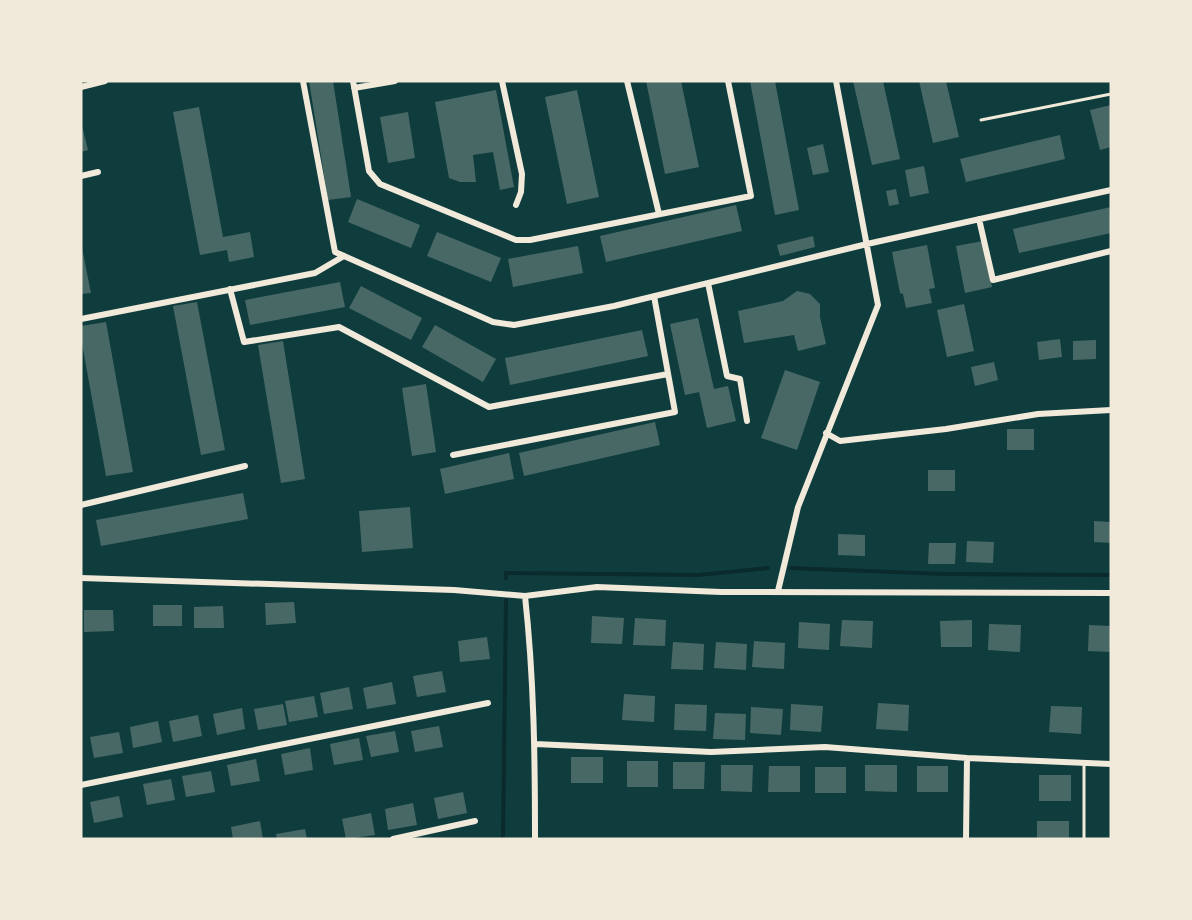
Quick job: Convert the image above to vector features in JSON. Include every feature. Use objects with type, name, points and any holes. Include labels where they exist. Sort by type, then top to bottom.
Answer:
[{"type":"street","points":[[81,87],[105,81]]},
{"type":"street","points":[[303,81],[334,252],[493,322],[514,325],[614,306],[867,244],[1111,190]]},
{"type":"street","points":[[394,81],[354,85],[369,171],[380,184],[516,240],[530,240],[751,196],[728,81]]},
{"type":"street","points":[[502,81],[522,174],[521,192],[516,205]]},
{"type":"street","points":[[627,81],[659,214]]},
{"type":"street","points":[[778,591],[798,507],[878,305],[836,81]]},
{"type":"street","points":[[81,176],[98,172]]},
{"type":"street","points":[[979,219],[993,280],[1111,251]]},
{"type":"street","points":[[81,319],[315,273],[344,256]]},
{"type":"street","points":[[708,283],[727,376],[740,379],[747,421]]},
{"type":"street","points":[[230,290],[244,342],[339,327],[489,407],[668,374]]},
{"type":"street","points":[[453,455],[675,412],[654,296]]},
{"type":"street","points":[[826,433],[840,441],[946,429],[1038,414],[1111,410]]},
{"type":"street","points":[[81,505],[245,466]]},
{"type":"street","points":[[81,578],[454,590],[525,596],[597,587],[721,592],[1111,593]]},
{"type":"street","points":[[525,596],[532,664],[535,839]]},
{"type":"street","points":[[81,785],[488,703]]},
{"type":"street","points":[[535,744],[711,752],[825,747],[967,758],[1111,764]]},
{"type":"street","points":[[966,839],[967,758]]},
{"type":"street","points":[[393,839],[475,821]]},
{"type":"lane","points":[[981,120],[1111,94]]},
{"type":"lane","points":[[1084,762],[1084,839]]},
{"type":"building","points":[[309,81],[333,81],[351,197],[328,200]]},
{"type":"building","points":[[646,81],[681,81],[699,167],[665,174]]},
{"type":"building","points":[[750,81],[775,81],[799,210],[775,215]]},
{"type":"building","points":[[853,81],[883,81],[900,159],[872,165]]},
{"type":"building","points":[[919,81],[946,81],[959,137],[933,143]]},
{"type":"building","points":[[496,90],[514,187],[500,190],[493,152],[473,155],[476,182],[460,182],[449,178],[435,102]]},
{"type":"building","points":[[577,90],[599,197],[567,204],[545,97]]},
{"type":"building","points":[[1111,105],[1111,147],[1100,150],[1090,110]]},
{"type":"building","points":[[199,107],[223,237],[250,232],[254,257],[229,262],[227,250],[200,255],[173,112]]},
{"type":"building","points":[[408,112],[415,158],[388,163],[380,117]]},
{"type":"building","points":[[81,122],[88,150],[81,152]]},
{"type":"building","points":[[1060,135],[1065,159],[966,182],[960,159]]},
{"type":"building","points":[[823,144],[829,172],[813,175],[807,148]]},
{"type":"building","points":[[924,166],[929,193],[910,197],[905,170]]},
{"type":"building","points":[[896,189],[899,204],[889,206],[886,191]]},
{"type":"building","points":[[357,199],[420,225],[411,248],[348,222]]},
{"type":"building","points":[[736,205],[742,231],[606,262],[600,236]]},
{"type":"building","points":[[1111,207],[1111,233],[1019,253],[1013,229]]},
{"type":"building","points":[[437,232],[501,258],[491,282],[427,256]]},
{"type":"building","points":[[813,236],[815,247],[780,256],[777,245]]},
{"type":"building","points":[[983,241],[992,287],[965,293],[956,246]]},
{"type":"building","points":[[81,243],[91,293],[81,294]]},
{"type":"building","points":[[927,245],[935,288],[929,289],[932,303],[906,308],[903,294],[900,293],[892,252]]},
{"type":"building","points":[[578,246],[583,273],[513,287],[508,259]]},
{"type":"building","points":[[340,282],[345,307],[250,325],[245,300]]},
{"type":"building","points":[[361,286],[422,318],[411,340],[349,308]]},
{"type":"building","points":[[797,291],[810,294],[820,304],[820,317],[826,344],[798,351],[794,335],[744,343],[738,311],[783,301]]},
{"type":"building","points":[[197,302],[225,450],[201,455],[173,306]]},
{"type":"building","points":[[964,304],[974,351],[947,357],[937,310]]},
{"type":"building","points":[[698,318],[714,389],[728,386],[736,421],[707,428],[699,392],[685,395],[670,324]]},
{"type":"building","points":[[106,322],[133,472],[106,476],[81,338],[81,326]]},
{"type":"building","points":[[435,325],[496,359],[483,382],[422,347]]},
{"type":"building","points":[[642,330],[648,356],[510,385],[505,358]]},
{"type":"building","points":[[1060,339],[1062,357],[1039,360],[1037,342]]},
{"type":"building","points":[[1096,340],[1096,359],[1073,360],[1073,341]]},
{"type":"building","points":[[283,341],[305,479],[281,483],[258,345]]},
{"type":"building","points":[[994,362],[998,380],[975,386],[971,367]]},
{"type":"building","points":[[785,370],[820,382],[797,450],[761,438]]},
{"type":"building","points":[[426,384],[436,452],[412,456],[402,388]]},
{"type":"building","points":[[655,422],[660,445],[524,476],[519,453]]},
{"type":"building","points":[[1007,429],[1034,429],[1034,450],[1007,450]]},
{"type":"building","points":[[509,453],[514,479],[445,494],[440,469]]},
{"type":"building","points":[[928,470],[955,470],[955,491],[928,491]]},
{"type":"building","points":[[243,493],[248,519],[101,546],[96,520]]},
{"type":"building","points":[[410,507],[413,548],[362,552],[359,511]]},
{"type":"building","points":[[1094,521],[1111,522],[1111,543],[1094,542]]},
{"type":"building","points":[[838,534],[865,535],[865,556],[838,555]]},
{"type":"building","points":[[967,541],[994,542],[993,563],[966,562]]},
{"type":"building","points":[[929,543],[956,543],[955,564],[928,564]]},
{"type":"building","points":[[294,602],[296,623],[266,625],[265,603]]},
{"type":"building","points":[[153,605],[182,605],[182,626],[153,626]]},
{"type":"building","points":[[223,606],[224,628],[194,628],[194,607]]},
{"type":"building","points":[[84,610],[113,610],[114,631],[84,632]]},
{"type":"building","points":[[592,616],[624,618],[622,644],[591,643]]},
{"type":"building","points":[[635,618],[666,620],[665,646],[633,645]]},
{"type":"building","points":[[842,620],[873,621],[872,648],[840,646]]},
{"type":"building","points":[[972,620],[972,647],[941,647],[940,621]]},
{"type":"building","points":[[799,622],[830,624],[829,650],[798,648]]},
{"type":"building","points":[[989,624],[1021,625],[1020,652],[988,650]]},
{"type":"building","points":[[1089,625],[1111,626],[1111,652],[1088,651]]},
{"type":"building","points":[[487,637],[490,659],[460,662],[458,641]]},
{"type":"building","points":[[754,641],[785,643],[784,669],[752,667]]},
{"type":"building","points":[[673,642],[704,644],[703,670],[671,669]]},
{"type":"building","points":[[716,642],[747,644],[746,670],[714,668]]},
{"type":"building","points":[[442,671],[446,692],[417,697],[413,676]]},
{"type":"building","points":[[392,682],[396,704],[367,709],[363,688]]},
{"type":"building","points":[[349,687],[353,709],[324,714],[320,693]]},
{"type":"building","points":[[624,694],[655,696],[654,722],[622,720]]},
{"type":"building","points":[[314,696],[318,717],[289,722],[285,701]]},
{"type":"building","points":[[878,703],[909,705],[908,731],[876,729]]},
{"type":"building","points":[[283,704],[287,725],[258,730],[254,709]]},
{"type":"building","points":[[675,704],[707,705],[706,731],[674,730]]},
{"type":"building","points":[[791,704],[823,706],[821,732],[790,730]]},
{"type":"building","points":[[1051,706],[1082,707],[1081,734],[1049,732]]},
{"type":"building","points":[[751,707],[783,709],[781,735],[750,733]]},
{"type":"building","points":[[242,708],[245,729],[217,735],[213,714]]},
{"type":"building","points":[[715,713],[746,714],[745,740],[713,739]]},
{"type":"building","points":[[198,715],[202,736],[173,742],[169,721]]},
{"type":"building","points":[[158,721],[162,742],[133,748],[130,727]]},
{"type":"building","points":[[439,726],[443,747],[415,752],[411,731]]},
{"type":"building","points":[[395,731],[399,752],[371,757],[366,736]]},
{"type":"building","points":[[119,732],[123,753],[94,758],[90,737]]},
{"type":"building","points":[[359,738],[363,760],[334,765],[330,744]]},
{"type":"building","points":[[310,748],[313,770],[285,775],[281,754]]},
{"type":"building","points":[[571,757],[603,757],[603,783],[571,783]]},
{"type":"building","points":[[256,759],[260,781],[231,786],[227,765]]},
{"type":"building","points":[[627,761],[658,761],[658,787],[627,787]]},
{"type":"building","points":[[673,762],[705,762],[704,789],[673,789]]},
{"type":"building","points":[[721,765],[753,765],[752,792],[721,791]]},
{"type":"building","points":[[865,765],[897,765],[897,792],[865,791]]},
{"type":"building","points":[[769,766],[800,766],[800,792],[768,792]]},
{"type":"building","points":[[917,766],[948,766],[948,792],[917,792]]},
{"type":"building","points":[[815,767],[846,767],[846,793],[815,793]]},
{"type":"building","points":[[211,771],[215,792],[186,797],[182,776]]},
{"type":"building","points":[[1039,775],[1071,775],[1071,801],[1039,801]]},
{"type":"building","points":[[171,779],[175,800],[147,805],[143,784]]},
{"type":"building","points":[[463,792],[467,813],[438,819],[434,798]]},
{"type":"building","points":[[119,796],[123,817],[94,823],[90,802]]},
{"type":"building","points":[[413,803],[417,825],[388,830],[385,809]]},
{"type":"building","points":[[371,813],[375,835],[346,839],[342,819]]},
{"type":"building","points":[[260,821],[263,839],[233,839],[231,827]]},
{"type":"building","points":[[1037,821],[1069,821],[1069,839],[1037,839]]},
{"type":"building","points":[[305,829],[307,839],[277,839],[276,834]]},
{"type":"waterway","points":[[506,578],[506,573],[698,575],[768,568]]},
{"type":"waterway","points":[[790,568],[945,574],[1111,575]]},
{"type":"waterway","points":[[503,839],[506,600]]}]
